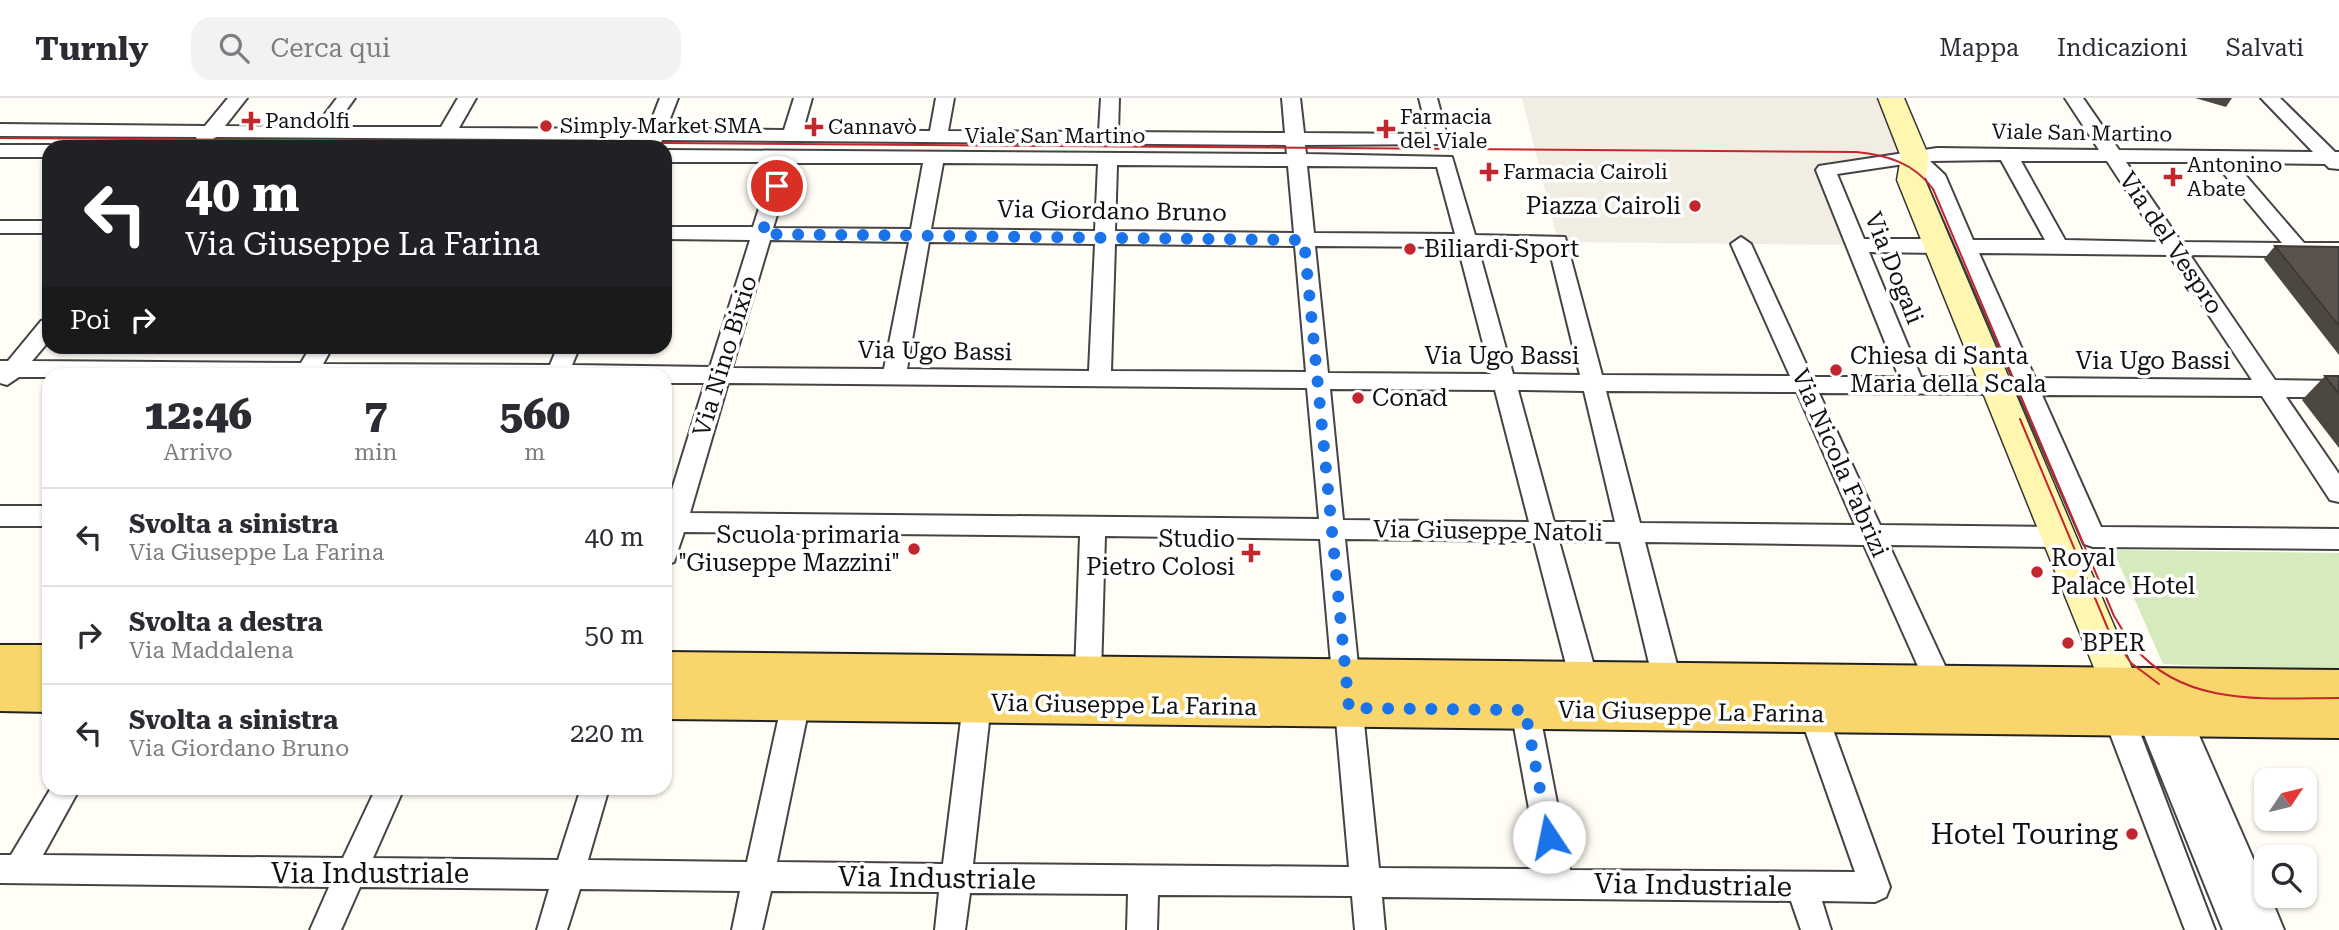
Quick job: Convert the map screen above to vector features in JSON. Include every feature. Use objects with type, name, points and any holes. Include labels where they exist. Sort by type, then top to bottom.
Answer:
[{"type":"main road","points":[[0,663],[42,663]]},
{"type":"main road","name":"Via Giuseppe La Farina","points":[[672,670],[1088,674],[1347,692],[1525,710],[1813,713],[2142,708],[2337,714]]},
{"type":"main road","name":"Via Giuseppe La Farina","points":[[672,700],[976,704],[1347,692],[1584,680],[1667,680],[1939,683],[2142,708],[2337,714]]},
{"type":"main road","points":[[0,692],[42,693]]},
{"type":"street","points":[[203,140],[237,98]]},
{"type":"street","points":[[320,132],[346,98]]},
{"type":"street","points":[[447,133],[467,98]]},
{"type":"street","points":[[652,140],[669,98]]},
{"type":"street","name":"Via Nino Bixio","points":[[672,516],[720,375],[803,98]]},
{"type":"street","points":[[938,136],[945,98]]},
{"type":"street","points":[[1108,137],[1110,98]]},
{"type":"street","points":[[1291,98],[1370,930]]},
{"type":"street","name":"Viale San Martino","points":[[672,155],[938,136],[1439,140],[1428,98]]},
{"type":"street","points":[[1891,98],[1915,157],[1910,180],[1952,246],[2012,386],[2093,537],[2339,540]]},
{"type":"street","name":"Via del Vespro","points":[[2074,98],[2339,493]]},
{"type":"street","points":[[2270,98],[2336,161]]},
{"type":"street","name":"Viale San Martino","points":[[0,130],[447,133],[626,140]]},
{"type":"street","name":"Viale San Martino","points":[[672,142],[788,146],[934,158],[1445,161],[1466,241]]},
{"type":"street","points":[[0,151],[42,151]]},
{"type":"street","name":"Viale San Martino","points":[[1826,170],[1937,154],[2336,161]]},
{"type":"street","points":[[2008,155],[2058,246]]},
{"type":"street","points":[[2220,157],[2298,249]]},
{"type":"street","points":[[894,377],[934,158]]},
{"type":"street","points":[[1100,379],[1108,159]]},
{"type":"street","name":"Via Dogali","points":[[1826,170],[1913,385]]},
{"type":"street","points":[[0,227],[42,227]]},
{"type":"street","name":"Via Giordano Bruno","points":[[672,233],[1558,242],[1592,383]]},
{"type":"street","points":[[1466,241],[1584,680]]},
{"type":"street","name":"Via Nicola Fabrizi","points":[[1741,244],[1939,683]]},
{"type":"street","points":[[1857,245],[2339,250]]},
{"type":"street","points":[[5,375],[42,334]]},
{"type":"street","points":[[5,375],[42,375]]},
{"type":"street","name":"Via Ugo Bassi","points":[[672,375],[2339,389]]},
{"type":"street","points":[[1592,383],[1667,680]]},
{"type":"street","points":[[2012,386],[2059,537],[2142,708],[2238,930]]},
{"type":"street","points":[[0,516],[42,516]]},
{"type":"street","name":"Via Giuseppe Natoli","points":[[672,522],[2059,537]]},
{"type":"street","points":[[1088,674],[1093,527]]},
{"type":"street","points":[[747,930],[796,702]]},
{"type":"street","points":[[950,930],[976,704]]},
{"type":"street","points":[[2142,708],[2200,930]]},
{"type":"street","points":[[2142,708],[2269,930]]},
{"type":"street","points":[[1525,710],[1558,884]]},
{"type":"street","name":"Via Industriale","points":[[9,869],[1875,887],[1813,713]]},
{"type":"street","points":[[9,869],[61,795]]},
{"type":"street","points":[[325,930],[387,795]]},
{"type":"street","points":[[552,930],[593,795]]},
{"type":"street","points":[[1142,930],[1143,880]]},
{"type":"street","points":[[1802,887],[1816,930]]},
{"type":"green space","points":[[2113,550],[2339,553],[2339,671],[2163,664]]},
{"type":"shaded area","name":"Piazza Cairoli","points":[[1522,98],[1891,98],[1915,157],[1827,170],[1857,245],[1558,242]]},
{"type":"building","points":[[2275,246],[2339,247],[2339,326]]},
{"type":"building","points":[[2325,376],[2339,376],[2339,394]]},
{"type":"tram line","points":[[0,138],[265,140]]},
{"type":"tram line","points":[[672,143],[1856,152],[1878,155],[1908,167],[1926,180],[1933,189],[2114,616],[2135,648],[2155,667],[2178,681],[2203,690],[2257,698],[2339,698]]},
{"type":"tram line","points":[[2020,419],[2108,629],[2131,663],[2159,684]]},
{"type":"place","name":"Pandolfi","points":[[251,121]]},
{"type":"place","name":"Simply Market SMA","points":[[546,126]]},
{"type":"place","name":"Cannavò","points":[[814,127]]},
{"type":"place","name":"Farmacia del Viale","points":[[1386,129]]},
{"type":"place","name":"Farmacia Cairoli","points":[[1489,172]]},
{"type":"place","name":"Antonino Abate","points":[[2173,177]]},
{"type":"place","name":"Piazza Cairoli","points":[[1695,206]]},
{"type":"place","name":"Biliardi Sport","points":[[1410,249]]},
{"type":"place","name":"Chiesa di Santa Maria della Scala","points":[[1836,370]]},
{"type":"place","name":"Conad","points":[[1358,398]]},
{"type":"place","name":"Scuola primaria \"Giuseppe Mazzini\"","points":[[914,549]]},
{"type":"place","name":"Studio Pietro Colosi","points":[[1251,553]]},
{"type":"place","name":"Royal Palace Hotel","points":[[2037,572]]},
{"type":"place","name":"BPER","points":[[2068,643]]},
{"type":"place","name":"Hotel Touring","points":[[2132,834]]},
{"type":"route","points":[[777,186],[762,234],[1304,240],[1349,708],[1525,710],[1549,837]]}]
